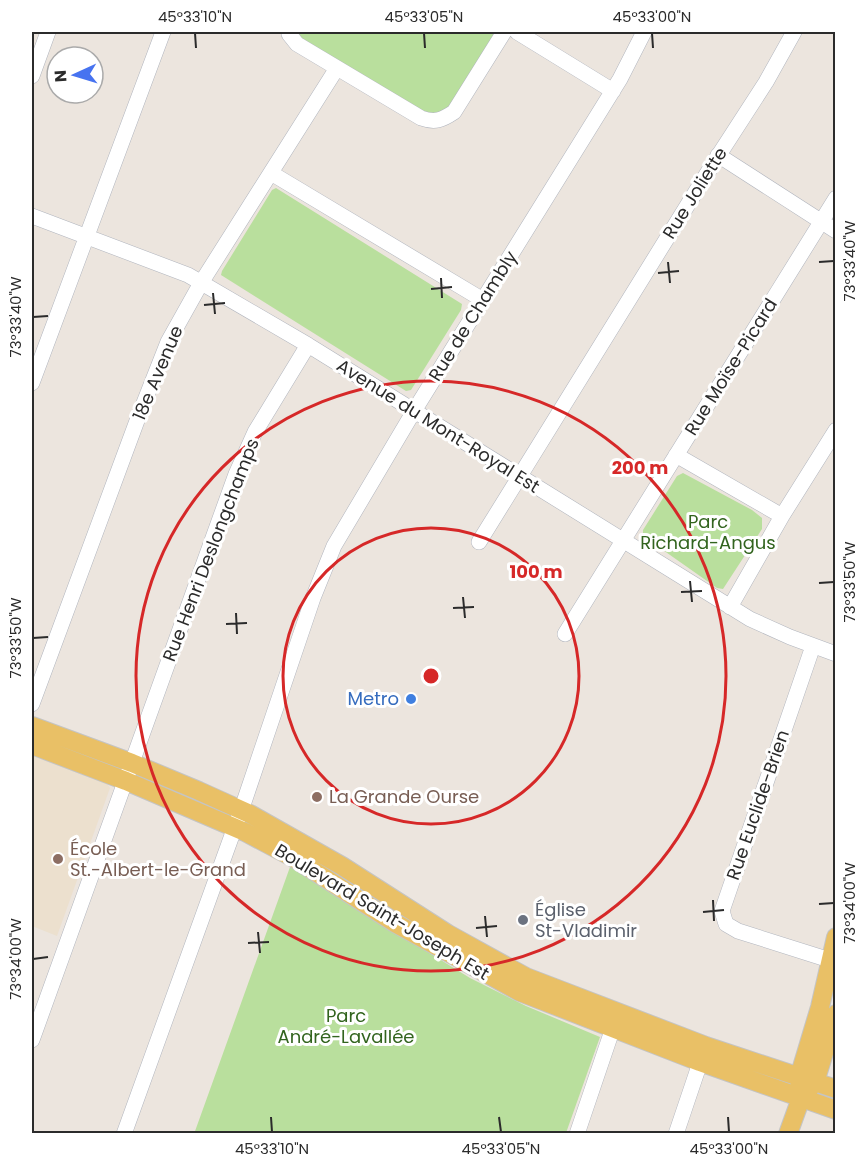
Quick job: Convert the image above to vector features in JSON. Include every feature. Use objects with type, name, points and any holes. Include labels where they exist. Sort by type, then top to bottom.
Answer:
[{"type":"main road","name":"Boulevard Saint-Joseph Est","points":[[32,726],[132,763],[241,809],[287,834],[438,928],[526,977],[616,1022]]},
{"type":"main road","name":"Boulevard Saint-Joseph Est","points":[[32,745],[126,781],[235,827],[287,854],[395,923],[519,992],[616,1022],[703,1054],[801,1098],[836,1110]]},
{"type":"main road","points":[[807,1080],[820,1007],[833,961],[836,937]]},
{"type":"main road","points":[[788,1134],[807,1080],[836,1014]]},
{"type":"main road","name":"Boulevard Saint-Joseph Est","points":[[703,1054],[836,1089]]},
{"type":"street","points":[[32,76],[48,32]]},
{"type":"street","points":[[32,383],[163,32]]},
{"type":"street","points":[[290,32],[289,34],[297,44],[421,118],[432,122],[444,119],[454,112],[504,32]]},
{"type":"street","points":[[517,32],[613,91]]},
{"type":"street","name":"Rue de Chambly","points":[[123,1134],[235,827],[313,598],[334,546],[414,411],[613,91],[644,32]]},
{"type":"street","name":"Rue Joliette","points":[[479,542],[718,155],[775,67],[794,32]]},
{"type":"street","name":"18e Avenue","points":[[32,704],[168,342],[201,283],[337,68]]},
{"type":"street","points":[[718,155],[836,231]]},
{"type":"street","points":[[271,172],[483,300]]},
{"type":"street","name":"Rue Moïse-Picard","points":[[565,634],[836,198]]},
{"type":"street","name":"Avenue du Mont-Royal Est","points":[[32,216],[188,275],[308,345],[730,607],[771,629],[836,654]]},
{"type":"street","name":"Rue Henri Deslongchamps","points":[[32,1041],[236,474],[255,432],[308,345]]},
{"type":"street","points":[[730,607],[782,516],[836,430]]},
{"type":"street","points":[[676,455],[782,516]]},
{"type":"street","name":"Rue Euclide-Brien","points":[[813,646],[722,911],[726,924],[738,931],[833,961]]},
{"type":"street","points":[[577,1134],[616,1022]]},
{"type":"street","points":[[676,1134],[703,1054]]},
{"type":"shaded area","name":"École St.-Albert-le-Grand","points":[[32,755],[106,782],[110,788],[57,936],[32,926]]},
{"type":"green space","points":[[289,32],[504,32],[454,112],[432,122]]},
{"type":"green space","points":[[276,188],[462,304],[461,310],[411,390],[406,391],[221,275],[272,190]]},
{"type":"green space","name":"Parc Richard-Angus","points":[[683,473],[752,510],[762,518],[762,529],[723,589],[717,588],[643,536],[643,530],[677,476]]},
{"type":"green space","name":"Parc André-Lavallée","points":[[290,867],[470,978],[526,1006],[600,1037],[566,1133],[194,1134]]},
{"type":"place","name":"Metro","points":[[411,699]]},
{"type":"place","name":"La Grande Ourse","points":[[317,797]]},
{"type":"place","name":"École St.-Albert-le-Grand","points":[[58,859]]},
{"type":"place","name":"Église St-Vladimir","points":[[523,920]]}]
